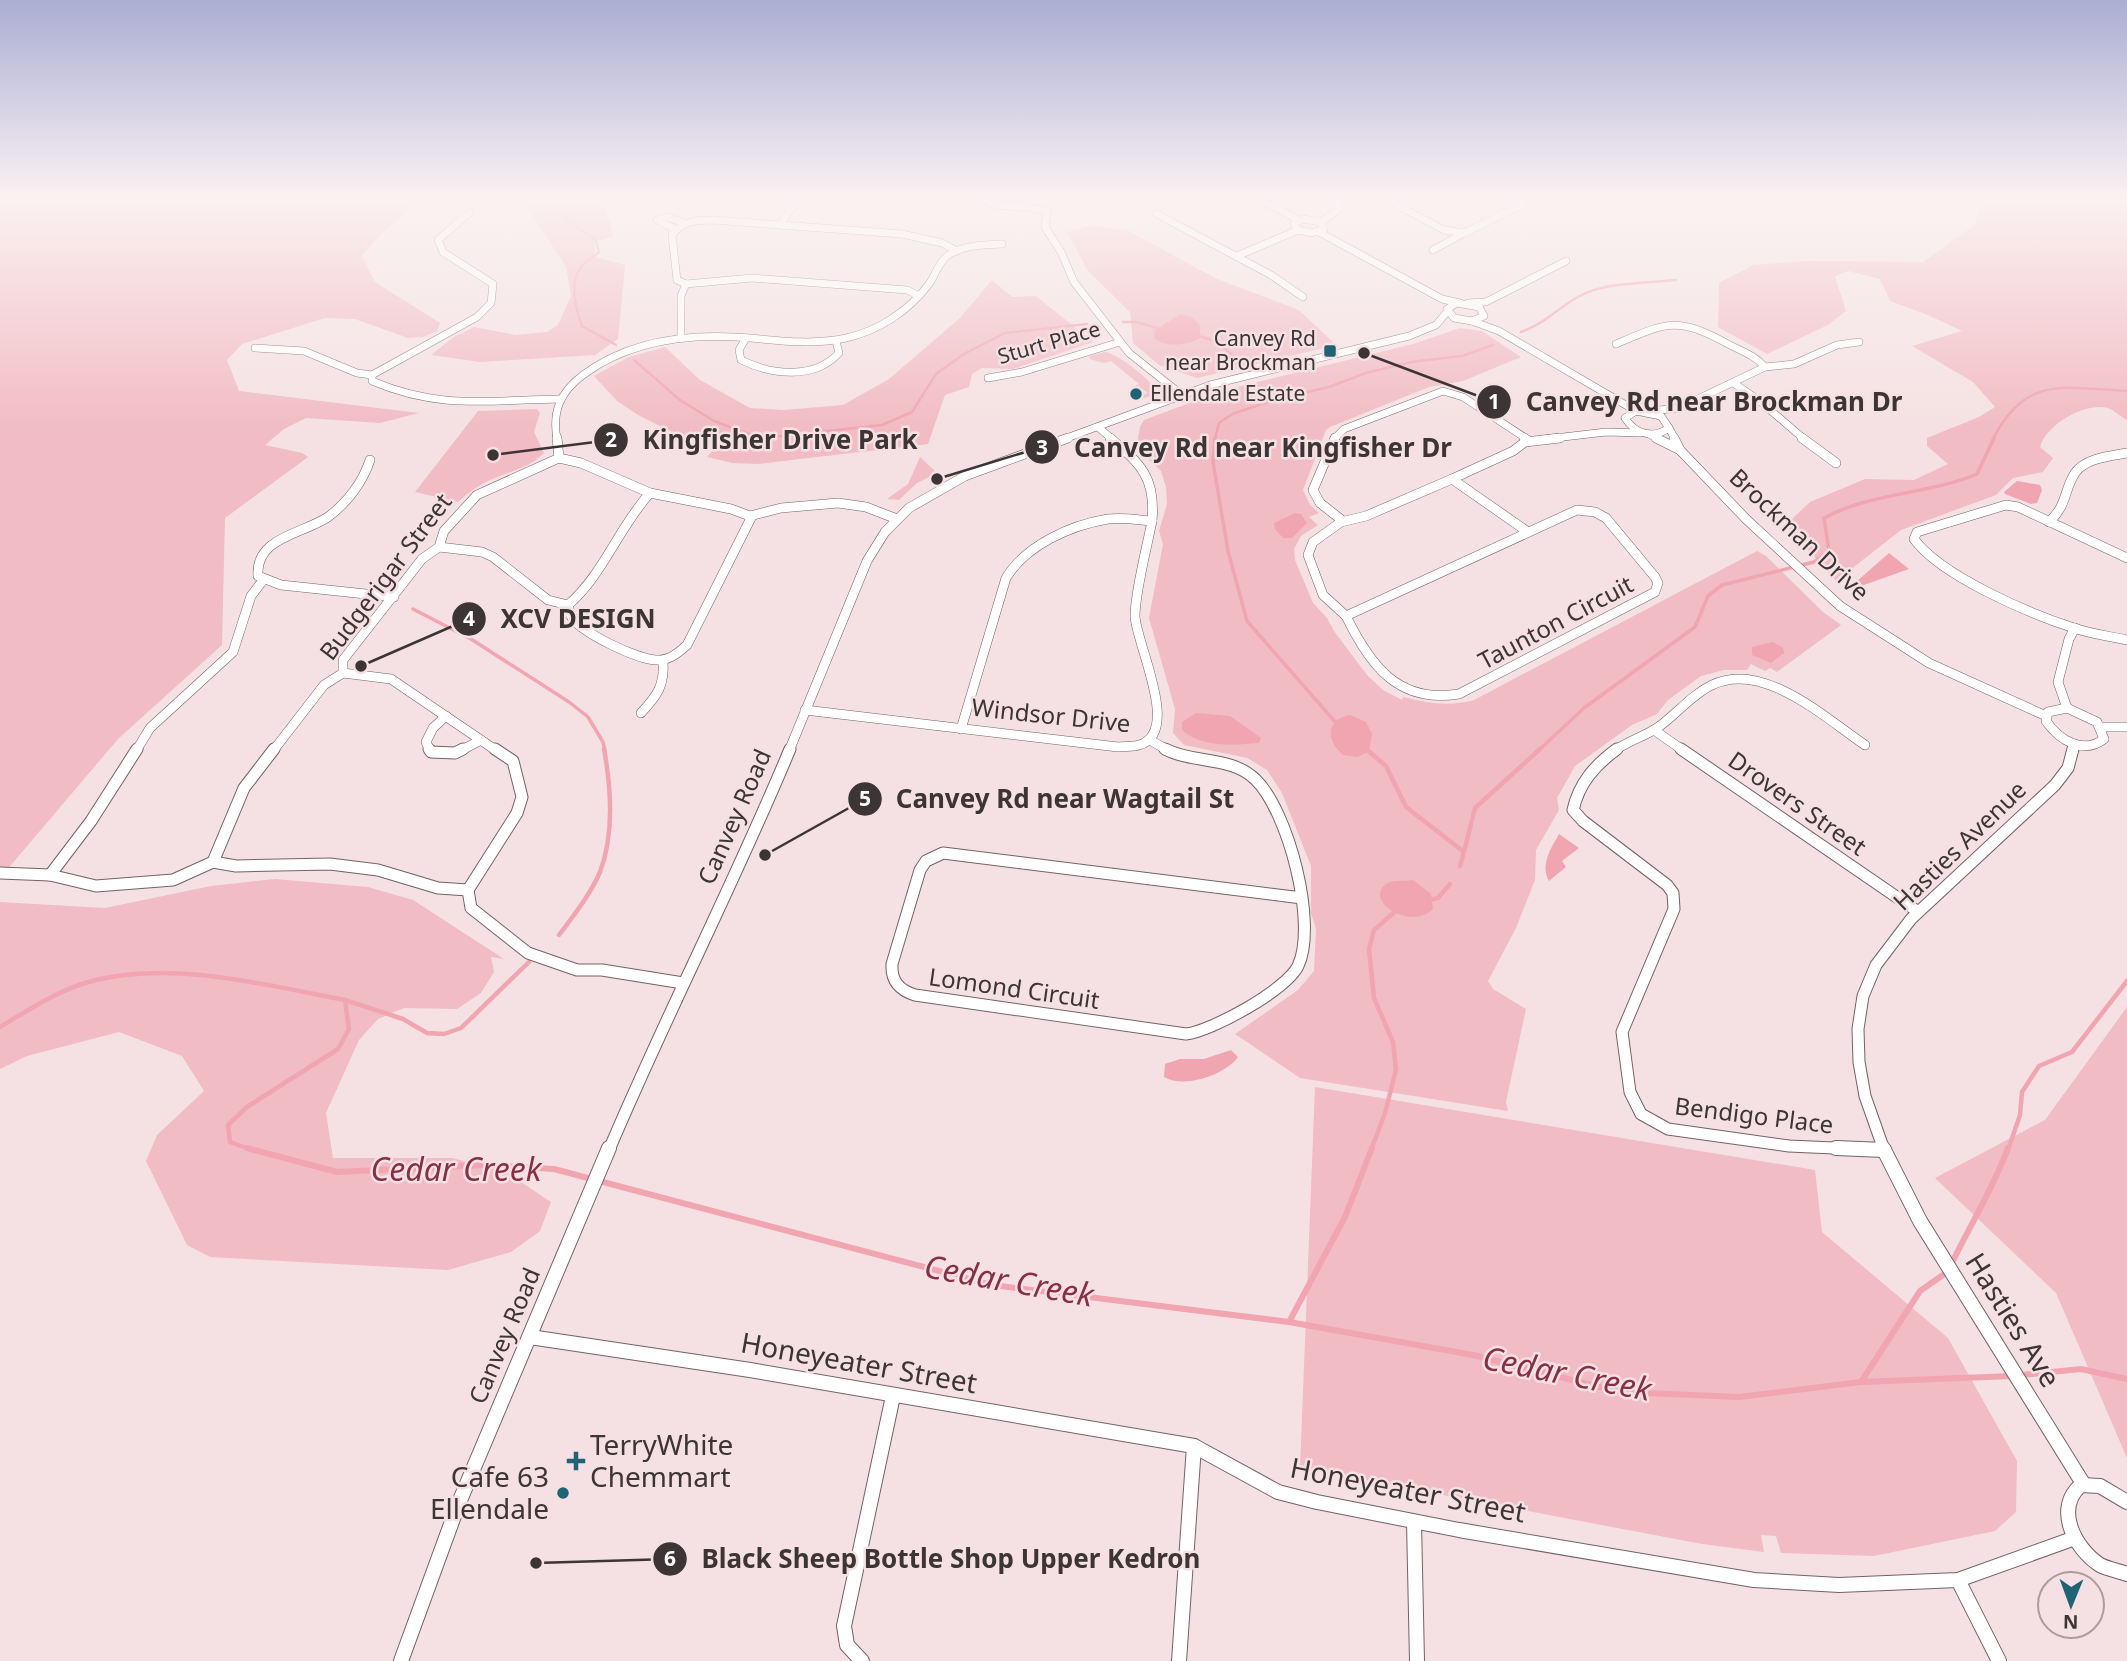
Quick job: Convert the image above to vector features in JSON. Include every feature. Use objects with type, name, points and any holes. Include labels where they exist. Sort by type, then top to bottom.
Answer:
[{"type":"street","points":[[256,348],[304,351],[356,373],[372,374],[477,317],[492,306],[496,293],[493,284],[477,274]]},
{"type":"street","points":[[676,274],[677,280],[686,284],[752,278],[907,290],[919,296]]},
{"type":"street","points":[[897,519],[871,508],[838,503],[781,509],[752,516],[731,509],[650,493],[581,463],[559,458],[553,423],[560,399],[577,379],[604,361],[643,345],[681,337],[718,336],[792,342],[836,341],[882,324],[919,296],[934,274]]},
{"type":"street","points":[[1070,274],[1129,353],[1182,396]]},
{"type":"street","points":[[1268,274],[1303,298]]},
{"type":"street","points":[[1395,274],[1442,299],[1485,309],[1499,331]]},
{"type":"street","points":[[1485,309],[1545,274]]},
{"type":"street","points":[[681,337],[681,296],[686,284]]},
{"type":"street","points":[[1442,299],[1454,318],[1499,331],[1636,411],[1679,408],[1735,384],[1765,367],[1794,364],[1837,345],[1859,342]]},
{"type":"street","name":"Canvey Road","points":[[1428,329],[1439,323],[1448,310],[1464,303]]},
{"type":"street","name":"Canvey Road","points":[[401,1661],[436,1560],[615,1133],[749,847],[871,552],[897,519],[922,499],[957,480],[1218,383],[1469,321],[1485,309]]},
{"type":"street","points":[[1616,344],[1668,323],[1684,323],[1752,357],[1765,367]]},
{"type":"street","points":[[746,338],[739,350],[741,360],[756,368],[777,372],[826,365],[839,353],[836,341]]},
{"type":"street","name":"Sturt Place","points":[[988,378],[1010,376],[1094,347],[1120,342]]},
{"type":"street","points":[[372,374],[372,382],[389,390],[442,402],[473,405],[532,398],[560,399]]},
{"type":"street","points":[[1735,384],[1754,396],[1810,447],[1836,463]]},
{"type":"street","points":[[1343,521],[1320,503],[1314,490],[1333,440],[1344,429],[1443,391],[1463,397],[1528,441]]},
{"type":"street","points":[[1609,397],[1626,419]]},
{"type":"street","points":[[1645,433],[1662,433],[1679,408]]},
{"type":"street","name":"Taunton Circuit","points":[[1606,432],[1636,411]]},
{"type":"street","points":[[1650,411],[1668,424]]},
{"type":"street","name":"Brockman Drive","points":[[1626,419],[1645,433],[1680,450]]},
{"type":"street","name":"Brockman Drive","points":[[1668,424],[1680,450],[1812,583],[1868,626],[1929,663],[2046,716]]},
{"type":"street","name":"Windsor Drive","points":[[805,710],[1123,748],[1138,747],[1150,740],[1158,721],[1158,699],[1136,628],[1135,615],[1156,496],[1149,477],[1098,427]]},
{"type":"street","name":"Taunton Circuit","points":[[1346,616],[1574,510],[1598,513],[1608,521],[1654,575],[1658,583],[1657,590],[1469,691],[1449,696],[1410,691],[1390,681],[1354,636],[1346,616],[1323,595],[1308,555],[1313,542],[1343,521],[1360,518],[1452,479],[1528,441],[1606,432],[1645,433]]},
{"type":"street","points":[[2049,522],[2059,515],[2076,471],[2098,458],[2127,453]]},
{"type":"street","name":"Budgerigar Street","points":[[214,862],[244,788],[324,685],[343,673],[343,660],[422,559],[439,547],[444,531],[477,495],[559,458]]},
{"type":"street","points":[[370,460],[367,474],[330,515],[270,546],[258,556],[255,568],[258,576],[281,585],[394,597]]},
{"type":"street","points":[[1452,479],[1528,533]]},
{"type":"street","points":[[568,605],[582,593],[638,506],[650,493]]},
{"type":"street","points":[[2127,558],[2018,507],[2006,505],[1917,532],[1914,539],[1925,553],[1967,580],[2075,628],[2127,640]]},
{"type":"street","points":[[568,605],[570,615],[576,622],[638,658],[650,662],[663,661],[678,654],[687,645],[752,516]]},
{"type":"street","points":[[961,729],[1004,583],[1015,562],[1038,545],[1097,522],[1121,519],[1152,522]]},
{"type":"street","points":[[439,547],[488,554],[548,600],[568,605]]},
{"type":"street","points":[[50,875],[91,821],[150,728],[233,652],[250,596],[264,579]]},
{"type":"street","points":[[2067,708],[2058,682],[2069,639],[2075,628]]},
{"type":"street","points":[[641,713],[662,689],[665,678],[663,661]]},
{"type":"street","points":[[343,673],[391,679],[513,761],[522,797],[517,813],[468,890],[471,908],[528,953],[578,970],[602,970],[683,983]]},
{"type":"street","name":"Bendigo Place","points":[[1865,745],[1793,698],[1758,680],[1729,679],[1707,685],[1654,730],[1634,738],[1592,769],[1573,810],[1583,821],[1667,885],[1675,900],[1674,909],[1622,1032],[1621,1042],[1630,1099],[1637,1110],[1651,1124],[1668,1129],[1789,1146],[1884,1150]]},
{"type":"street","points":[[2067,708],[2087,715],[2101,727],[2104,739],[2100,744],[2074,744],[2049,728],[2046,716],[2053,709],[2067,708]]},
{"type":"street","points":[[446,716],[429,734],[426,742],[431,752],[455,753],[481,740]]},
{"type":"street","points":[[2101,727],[2127,727]]},
{"type":"street","name":"Drovers Street","points":[[1654,730],[1917,911]]},
{"type":"street","name":"Lomond Circuit","points":[[1150,740],[1179,755],[1220,762],[1237,768],[1262,785],[1297,869],[1302,898],[1301,956],[1294,971],[1258,999],[1217,1026],[1202,1032],[1175,1033],[915,995],[898,988],[892,976],[892,964],[920,870],[926,861],[943,853],[1302,898]]},
{"type":"street","name":"Hasties Avenue","points":[[1899,1182],[1884,1150],[1863,1083],[1859,1025],[1863,1000],[1876,965],[1917,911],[1984,855],[2019,816],[2064,778],[2073,762],[2074,744]]},
{"type":"street","points":[[0,873],[50,875],[96,886],[173,880],[214,862],[236,866],[330,864],[378,870],[438,888],[468,890]]},
{"type":"street","name":"Hasties Ave","points":[[1899,1182],[1920,1221],[2084,1485]]},
{"type":"street","name":"Honeyeater Street","points":[[530,1337],[750,1370],[1194,1446],[1278,1492],[1414,1522],[1754,1580],[1839,1585],[1958,1580],[2075,1538]]},
{"type":"street","points":[[862,1661],[847,1645],[844,1626],[893,1396]]},
{"type":"street","points":[[1179,1661],[1194,1446]]},
{"type":"street","points":[[2127,1502],[2105,1488],[2084,1485],[2075,1488],[2065,1502],[2068,1525],[2075,1538],[2095,1560],[2108,1568],[2127,1574]]},
{"type":"street","points":[[1414,1522],[1417,1661]]},
{"type":"street","points":[[1958,1580],[1999,1661]]},
{"type":"shaded area","points":[[0,274],[371,274],[375,282],[440,323],[437,331],[423,337],[408,338],[355,319],[325,318],[242,344],[227,360],[239,391],[419,413],[380,423],[306,418],[284,429],[265,445],[302,453],[308,457],[225,518],[222,645],[118,739],[0,878]]},
{"type":"shaded area","points":[[567,274],[624,274],[618,339],[595,355],[480,362],[431,355],[454,337],[474,327],[516,335],[547,332],[558,325],[571,296]]},
{"type":"shaded area","points":[[1091,274],[1207,274],[1299,310],[1336,345],[1197,378],[1159,365],[1133,343],[1130,312]]},
{"type":"shaded area","points":[[1737,274],[1841,274],[1835,276],[1846,311],[1828,325],[1767,354],[1718,327],[1719,283]]},
{"type":"shaded area","points":[[1858,274],[2127,274],[2127,420],[2108,408],[2098,407],[2088,408],[2067,417],[2050,431],[2040,447],[2053,458],[2043,472],[2013,478],[1996,495],[1901,530],[1836,581],[1786,525],[1810,502],[1865,479],[1914,480],[1948,464],[1927,446],[1927,438],[1979,417],[1995,407],[1973,382],[1912,346],[1962,331],[1890,301],[1880,279]]},
{"type":"shaded area","points":[[992,280],[1012,297],[1036,296],[1093,342],[1013,369],[982,368],[972,374],[969,387],[945,395],[928,444],[757,464],[732,463],[707,457],[715,448],[674,433],[638,415],[617,401],[594,376],[629,357],[665,347],[700,380],[750,408],[784,410],[843,405],[889,379],[960,318]]},
{"type":"shaded area","points":[[1180,314],[1190,316],[1200,325],[1200,338],[1178,344],[1166,344],[1155,339],[1154,331]]},
{"type":"shaded area","points":[[1460,328],[1482,331],[1521,357],[1463,381],[1429,387],[1330,427],[1326,430],[1303,490],[1310,505],[1319,513],[1309,517],[1318,525],[1301,536],[1294,549],[1295,560],[1313,603],[1327,618],[1367,675],[1383,690],[1402,700],[1403,697],[1447,704],[1474,700],[1757,551],[1766,556],[1823,612],[1841,625],[1777,672],[1770,668],[1765,671],[1751,664],[1747,670],[1724,670],[1701,676],[1668,700],[1657,714],[1632,725],[1575,766],[1557,798],[1559,810],[1536,850],[1535,880],[1516,928],[1488,981],[1493,989],[1526,1009],[1506,1102],[1508,1111],[1300,1078],[1235,1034],[1298,990],[1314,971],[1316,929],[1311,913],[1311,866],[1282,793],[1267,770],[1247,758],[1184,745],[1173,733],[1175,709],[1149,618],[1163,544],[1159,531],[1167,504],[1166,487],[1161,471],[1142,453],[1137,444],[1144,420],[1221,391],[1413,344]]},
{"type":"shaded area","points":[[1105,352],[1136,370],[1159,394],[1133,401],[1131,399],[1148,393],[1141,388],[1136,390],[1133,387],[1139,384],[1111,361],[1104,363],[1089,359],[1090,356]]},
{"type":"shaded area","points":[[537,409],[540,413],[534,432],[544,453],[538,458],[485,482],[458,502],[415,492],[478,411]]},
{"type":"shaded area","points":[[920,457],[937,473],[917,483],[899,500],[887,499],[908,484]]},
{"type":"shaded area","points":[[2017,481],[2040,485],[2042,490],[2037,503],[2031,504],[2005,494]]},
{"type":"shaded area","points":[[1295,513],[1301,514],[1307,523],[1292,538],[1283,538],[1275,529],[1274,523]]},
{"type":"shaded area","points":[[1889,553],[1909,569],[1861,586],[1856,582]]},
{"type":"shaded area","points":[[1773,642],[1783,648],[1784,653],[1771,663],[1752,655],[1752,647]]},
{"type":"shaded area","points":[[1196,713],[1230,716],[1261,738],[1259,743],[1209,743],[1190,736],[1182,730],[1182,722]]},
{"type":"shaded area","points":[[1350,715],[1366,722],[1372,734],[1369,751],[1358,757],[1343,755],[1331,737],[1332,726],[1336,721]]},
{"type":"shaded area","points":[[1559,834],[1579,848],[1562,861],[1566,867],[1549,881],[1546,863]]},
{"type":"shaded area","points":[[275,879],[368,887],[413,900],[504,959],[491,957],[494,972],[481,993],[457,1009],[404,1008],[378,1019],[359,1040],[326,1113],[333,1158],[452,1158],[506,1172],[551,1202],[540,1231],[511,1252],[448,1270],[210,1257],[187,1245],[146,1161],[157,1135],[204,1091],[182,1056],[119,1032],[27,1056],[0,1069],[0,902],[105,908],[211,886]]},
{"type":"shaded area","points":[[1413,880],[1431,894],[1433,909],[1414,917],[1403,916],[1385,906],[1381,891],[1386,884]]},
{"type":"shaded area","points":[[2127,1007],[2127,1458],[2056,1293],[1935,1178],[2045,1120]]},
{"type":"shaded area","points":[[1231,1050],[1238,1057],[1232,1064],[1214,1074],[1193,1081],[1164,1077],[1165,1064],[1180,1059],[1204,1059]]},
{"type":"shaded area","points":[[1315,1087],[1815,1170],[1822,1232],[1948,1338],[2017,1461],[2016,1512],[1995,1531],[1874,1556],[1781,1553],[1776,1536],[1761,1535],[1764,1552],[1702,1544],[1300,1468]]},
{"type":"waterway","points":[[577,274],[574,288],[582,326],[616,345]]},
{"type":"waterway","points":[[1521,332],[1588,292],[1625,284],[1676,280]]},
{"type":"waterway","points":[[1123,322],[1136,322],[1160,329]]},
{"type":"waterway","points":[[634,360],[680,400],[714,421],[751,435],[772,437],[882,425],[912,412],[936,374],[964,354],[1005,333],[1087,324]]},
{"type":"waterway","points":[[1196,335],[1218,342],[1234,357]]},
{"type":"waterway","points":[[1274,400],[1329,387],[1366,373],[1411,362],[1462,356],[1493,345]]},
{"type":"waterway","points":[[1993,439],[2006,418],[2019,404],[2034,394],[2066,388],[2127,391]]},
{"type":"waterway","points":[[1267,392],[1274,400]]},
{"type":"waterway","points":[[1215,439],[1219,423],[1232,414],[1274,400]]},
{"type":"waterway","points":[[1215,438],[1213,462],[1228,551],[1247,621],[1337,724]]},
{"type":"waterway","points":[[1538,751],[1584,708],[1695,627],[1708,596],[1722,585],[1814,562],[1829,551],[1824,518],[1842,510],[1977,474],[1994,438]]},
{"type":"waterway","points":[[413,609],[471,639],[569,702],[588,717],[603,742],[605,751]]},
{"type":"waterway","points":[[559,935],[591,889],[600,872],[608,843],[610,811],[604,749]]},
{"type":"waterway","points":[[1366,749],[1386,766],[1406,807],[1464,852]]},
{"type":"waterway","points":[[1464,852],[1475,808],[1540,749]]},
{"type":"waterway","points":[[1460,866],[1464,852]]},
{"type":"waterway","points":[[1429,900],[1438,898],[1450,884]]},
{"type":"waterway","points":[[1371,1150],[1385,1113],[1396,1070],[1393,1042],[1374,998],[1369,949],[1374,930],[1397,910]]},
{"type":"waterway","points":[[345,1000],[403,1019],[427,1033],[444,1034],[461,1028],[529,962]]},
{"type":"waterway","name":"Cedar Creek","points":[[0,1027],[70,988],[126,975],[158,973],[221,977],[345,1000]]},
{"type":"waterway","name":"Cedar Creek","points":[[2008,1150],[2020,1115],[2022,1092],[2039,1066],[2072,1052],[2127,981]]},
{"type":"waterway","name":"Cedar Creek","points":[[252,1150],[230,1142],[228,1125],[247,1107],[338,1049],[349,1029],[345,1000]]},
{"type":"waterway","name":"Cedar Creek","points":[[247,1148],[337,1172],[485,1165],[554,1169],[992,1285],[1289,1322]]},
{"type":"waterway","points":[[1289,1322],[1345,1217],[1372,1148]]},
{"type":"waterway","name":"Cedar Creek","points":[[1951,1265],[2008,1148]]},
{"type":"waterway","name":"Cedar Creek","points":[[1861,1382],[1920,1291],[1947,1272]]},
{"type":"waterway","name":"Cedar Creek","points":[[1289,1322],[1473,1355],[1620,1392],[1739,1397],[1861,1382]]},
{"type":"waterway","points":[[2021,1375],[2081,1369],[2127,1379]]},
{"type":"waterway","points":[[1861,1382],[2012,1376]]},
{"type":"place","name":"Canvey Rd near Brockman","points":[[1330,351]]},
{"type":"place","name":"Canvey Rd near Brockman Dr","points":[[1364,353]]},
{"type":"place","name":"Ellendale Estate","points":[[1136,394]]},
{"type":"place","name":"Kingfisher Drive Park","points":[[493,455]]},
{"type":"place","name":"Canvey Rd near Kingfisher Dr","points":[[937,479]]},
{"type":"place","name":"XCV DESIGN","points":[[361,666]]},
{"type":"place","name":"Canvey Rd near Wagtail St","points":[[765,855]]},
{"type":"place","name":"TerryWhite Chemmart","points":[[576,1461]]},
{"type":"place","name":"Cafe 63 Ellendale","points":[[563,1493]]},
{"type":"place","name":"Black Sheep Bottle Shop Upper Kedron","points":[[536,1563]]}]
